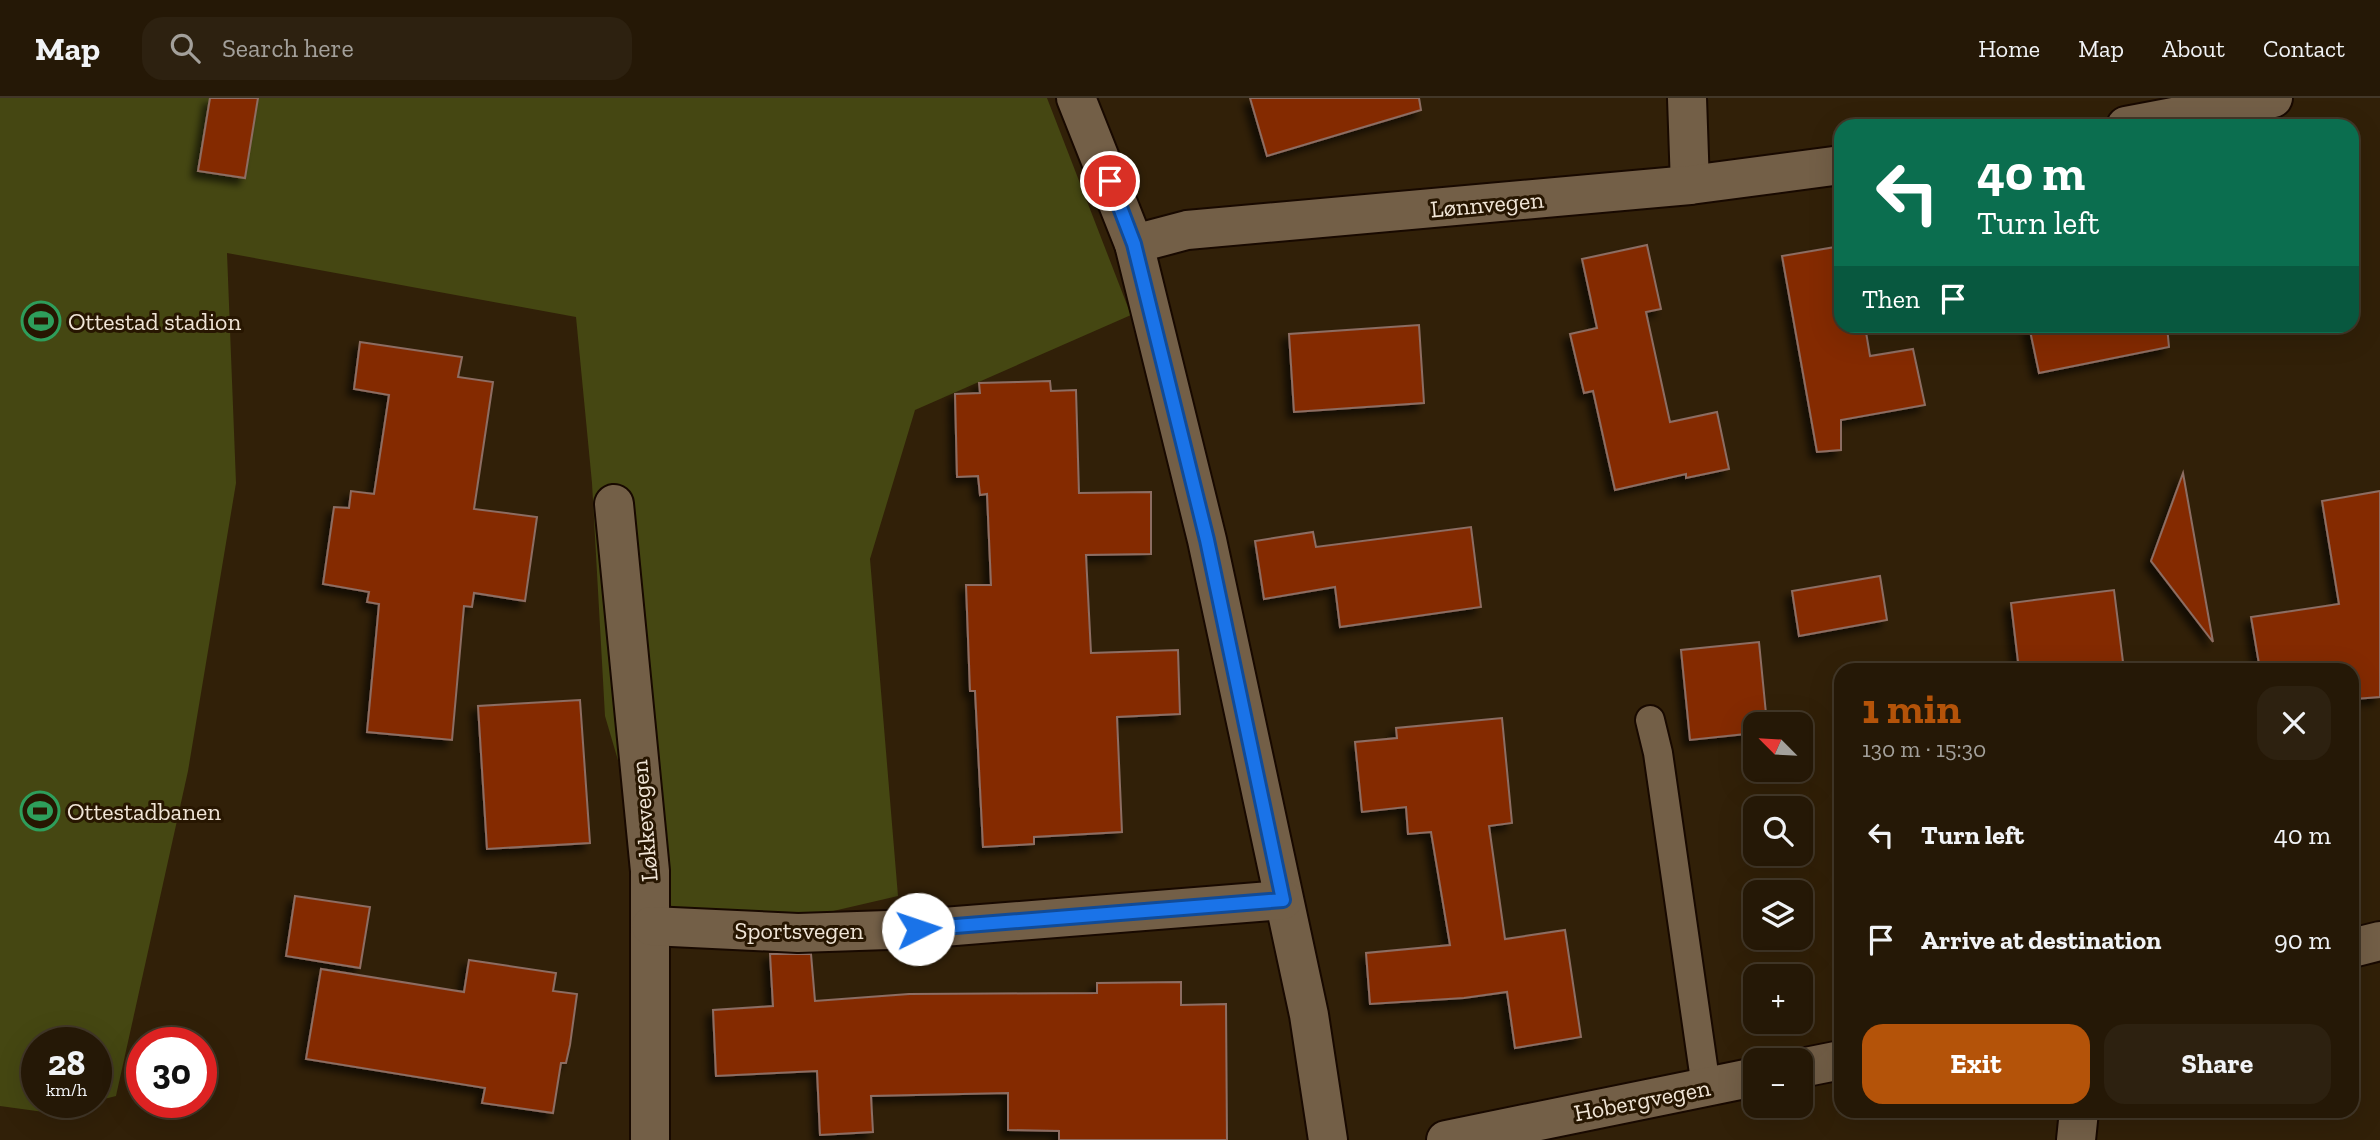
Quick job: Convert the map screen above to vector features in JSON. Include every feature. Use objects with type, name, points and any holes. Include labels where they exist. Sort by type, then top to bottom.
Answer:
[{"type":"street","points":[[1076,98],[1134,244],[1207,540],[1309,1015],[1328,1140]]},
{"type":"street","points":[[1687,98],[1690,185]]},
{"type":"street","points":[[2163,119],[2273,98]]},
{"type":"street","name":"Lønnvegen","points":[[1134,244],[1187,230],[1690,185],[1834,166]]},
{"type":"street","name":"Løkkevegen","points":[[614,503],[650,871],[650,1140]]},
{"type":"street","name":"Sportsvegen","points":[[651,926],[798,933],[918,929],[1283,900]]},
{"type":"street","points":[[2359,946],[2380,941]]},
{"type":"street","points":[[1813,1066],[1834,1061]]},
{"type":"street","name":"Hobergvegen","points":[[1446,1140],[1743,1079]]},
{"type":"street","points":[[2076,1140],[2078,1118]]},
{"type":"lane","points":[[1650,720],[1658,753],[1706,1087]]},
{"type":"shaded area","points":[[0,98],[1047,98],[1131,315],[915,410],[870,559],[898,896],[673,948],[605,716],[592,483],[576,317],[227,253],[236,483],[188,771],[131,1027],[126,1027],[126,1051],[116,1096],[112,1097],[112,1027],[21,1027],[21,1109],[0,1106]]},
{"type":"building","points":[[210,98],[258,98],[245,178],[198,171]]},
{"type":"building","points":[[1250,98],[1419,98],[1421,110],[1267,156]]},
{"type":"building","points":[[1647,245],[1661,309],[1646,312],[1670,422],[1717,412],[1729,469],[1686,478],[1686,474],[1615,490],[1593,391],[1584,393],[1570,334],[1597,328],[1582,259]]},
{"type":"building","points":[[1834,247],[1834,333],[1866,333],[1870,356],[1913,349],[1925,405],[1841,420],[1841,450],[1817,452],[1782,256]]},
{"type":"building","points":[[1419,325],[1424,403],[1294,412],[1289,334]]},
{"type":"building","points":[[2030,333],[2168,333],[2169,347],[2039,373]]},
{"type":"building","points":[[360,342],[462,357],[458,377],[493,382],[474,509],[537,517],[525,601],[474,593],[472,607],[464,606],[452,740],[367,732],[379,604],[367,602],[369,592],[323,584],[334,507],[349,508],[351,491],[374,494],[389,395],[354,389]]},
{"type":"building","points":[[1050,381],[1051,391],[1076,390],[1079,493],[1151,492],[1151,554],[1086,555],[1091,653],[1178,650],[1180,714],[1117,717],[1122,832],[1034,837],[1034,844],[983,847],[975,691],[970,691],[966,585],[991,585],[987,494],[980,495],[978,476],[957,477],[955,394],[980,393],[979,383]]},
{"type":"building","points":[[2183,473],[2213,642],[2151,561]]},
{"type":"building","points":[[2380,491],[2380,697],[2359,699],[2359,663],[2259,663],[2251,617],[2339,604],[2322,501]]},
{"type":"building","points":[[1471,527],[1481,607],[1340,627],[1335,587],[1264,599],[1255,541],[1313,532],[1316,547]]},
{"type":"building","points":[[1880,576],[1887,620],[1799,636],[1792,591]]},
{"type":"building","points":[[2114,590],[2123,663],[2018,663],[2011,603]]},
{"type":"building","points":[[1759,642],[1766,712],[1743,712],[1743,734],[1690,740],[1681,650]]},
{"type":"building","points":[[580,700],[590,843],[487,849],[478,706]]},
{"type":"building","points":[[1502,718],[1512,823],[1489,826],[1505,939],[1565,930],[1581,1037],[1515,1048],[1507,992],[1464,998],[1370,1004],[1366,953],[1450,945],[1431,832],[1408,834],[1406,807],[1362,812],[1355,742],[1397,738],[1396,728]]},
{"type":"building","points":[[295,896],[370,907],[360,968],[286,956]]},
{"type":"building","points":[[770,954],[811,954],[815,1001],[909,994],[1097,993],[1097,983],[1181,982],[1181,1005],[1226,1004],[1227,1140],[1059,1140],[1059,1131],[1008,1130],[1008,1093],[871,1096],[873,1132],[820,1135],[817,1071],[716,1076],[713,1010],[773,1006]]},
{"type":"building","points":[[469,960],[556,973],[553,991],[577,994],[570,1045],[566,1063],[561,1063],[553,1113],[482,1103],[485,1088],[306,1059],[321,969],[464,992]]},
{"type":"place","name":"Ottestad stadion","points":[[41,321]]},
{"type":"place","name":"Ottestadbanen","points":[[40,811]]},
{"type":"route","points":[[918,929],[1283,900],[1207,540],[1134,244],[1110,181]]}]
